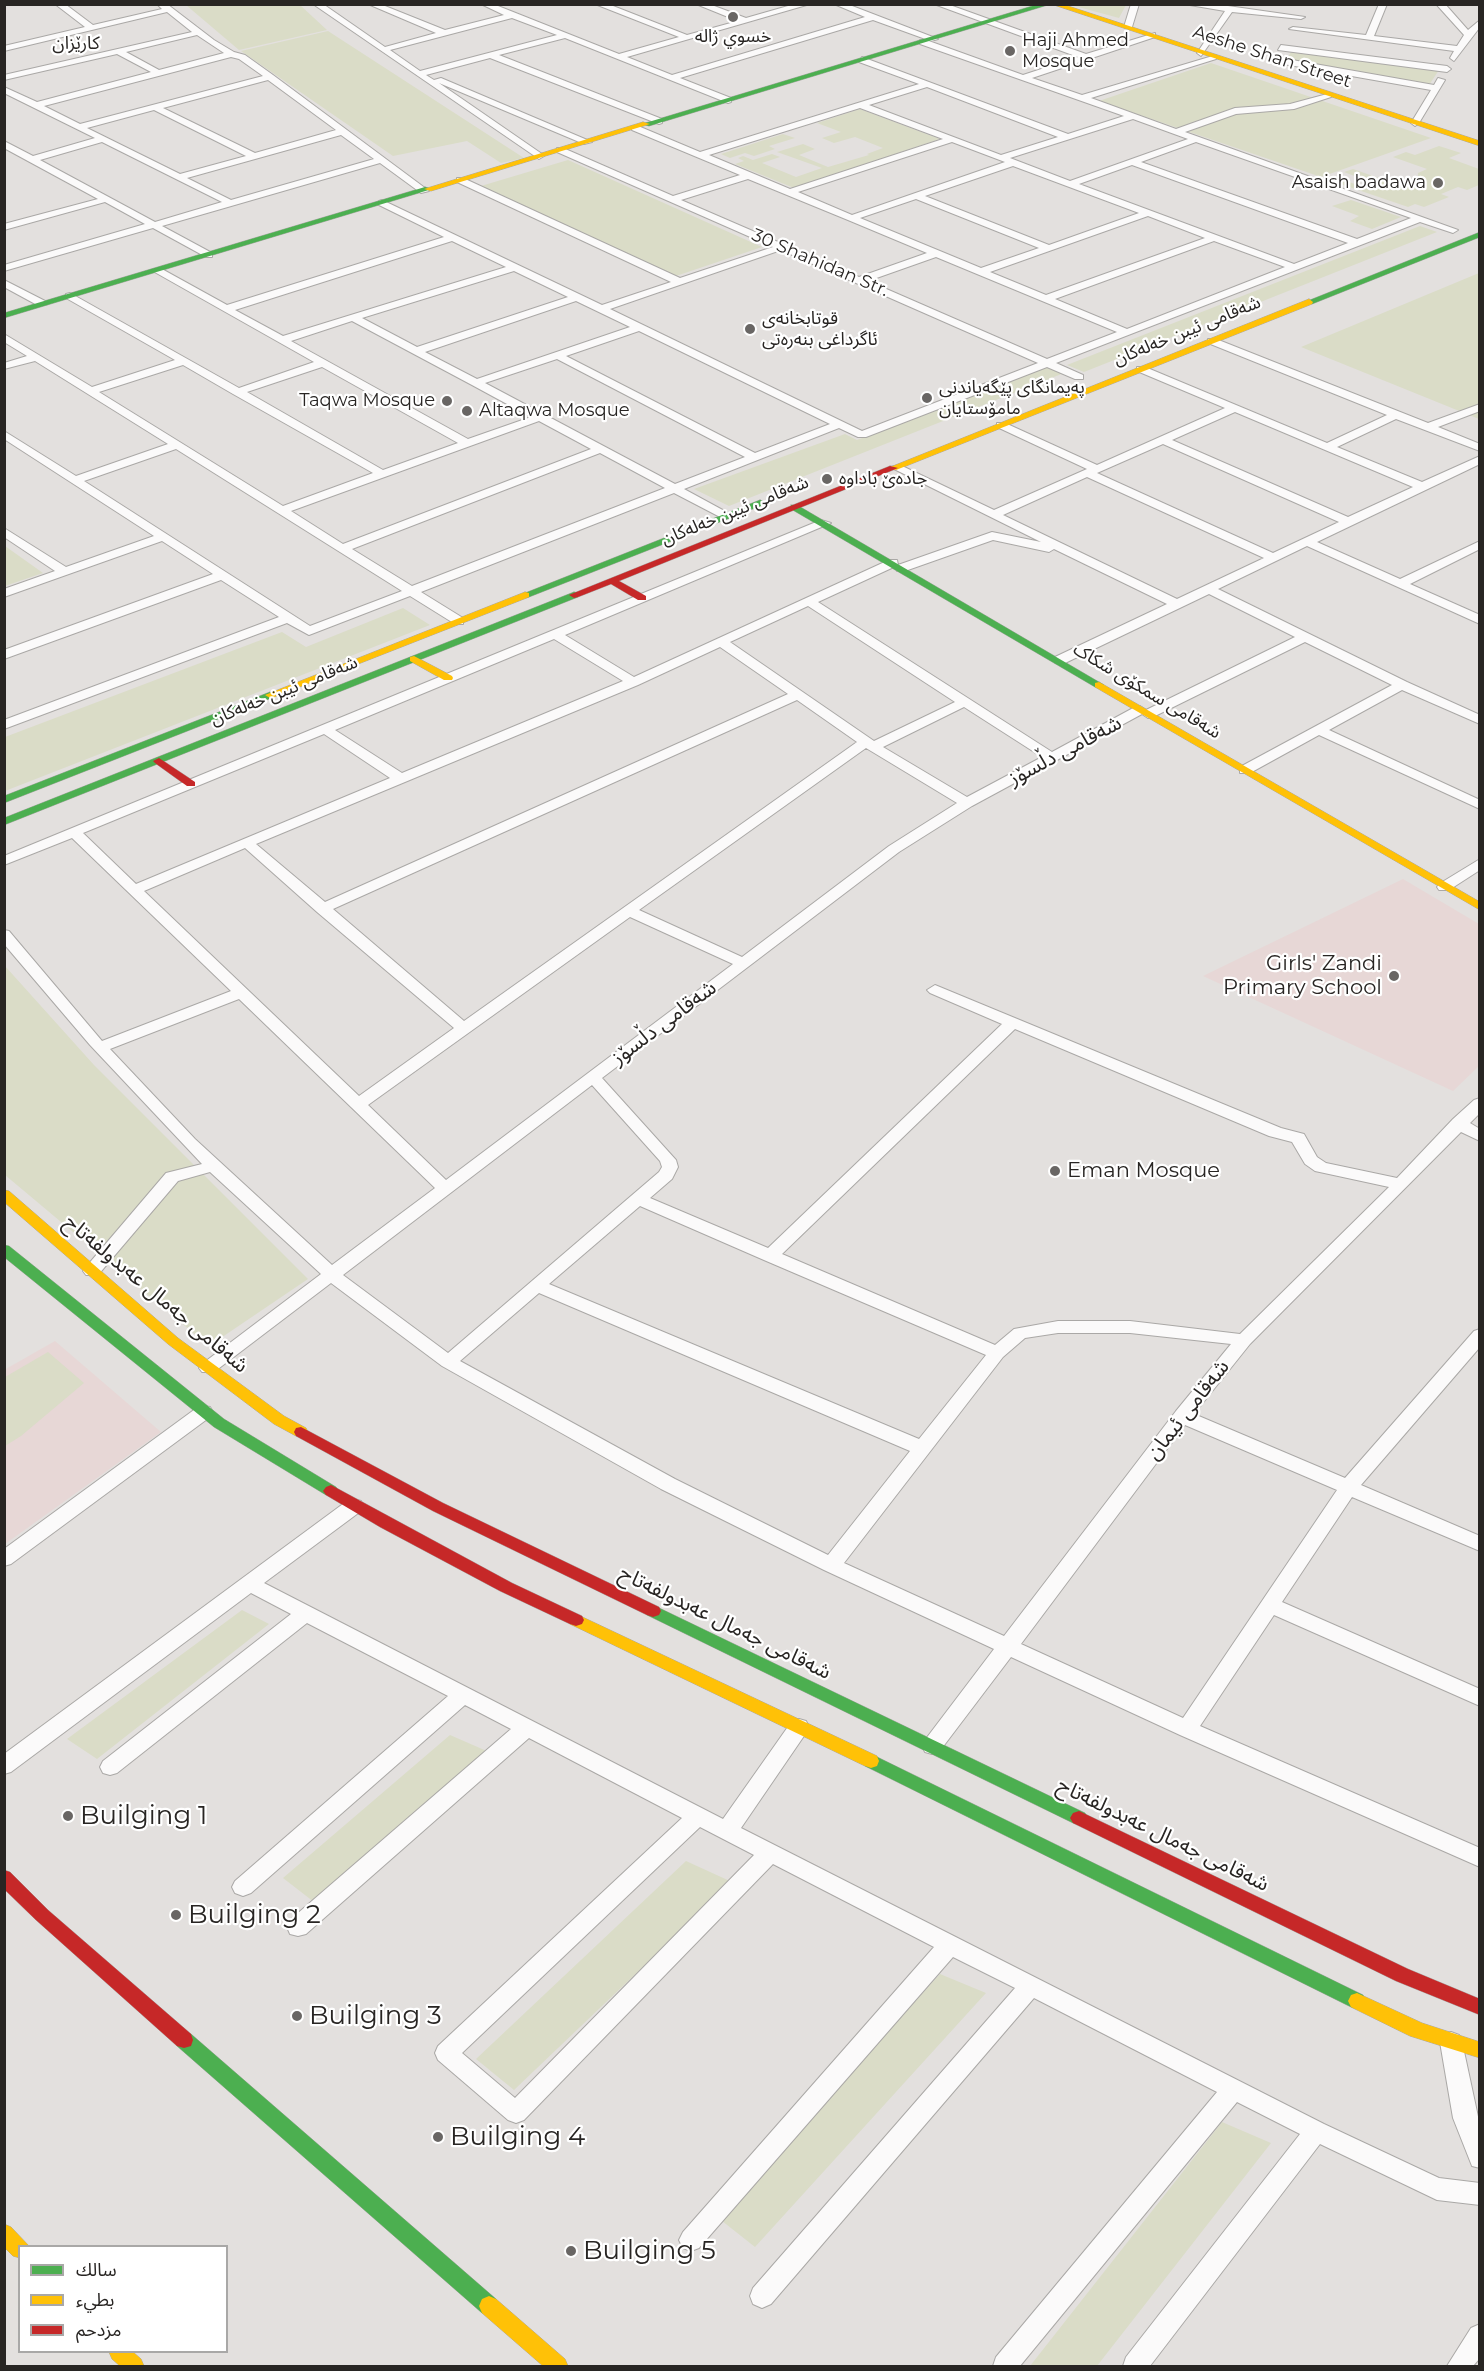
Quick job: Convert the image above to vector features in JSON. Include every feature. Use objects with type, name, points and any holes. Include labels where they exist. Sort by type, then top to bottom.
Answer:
[{"type":"main road","points":[[4,316],[1048,4]]},
{"type":"main road","name":"Aeshe Shan Street","points":[[1054,4],[1479,144]]},
{"type":"main road","name":"شەقامی ئیبن خەلەکان","points":[[1266,304],[1479,220]]},
{"type":"main road","name":"شەقامی ئیبن خەلەکان","points":[[4,822],[1479,234]]},
{"type":"main road","points":[[1057,386],[1084,375]]},
{"type":"main road","points":[[958,428],[977,434]]},
{"type":"main road","points":[[930,436],[950,445]]},
{"type":"main road","name":"شەقامی ئیبن خەلەکان","points":[[4,800],[769,500]]},
{"type":"main road","name":"شەقامی سمکۆی شکاک","points":[[794,507],[1060,660],[1144,712],[1479,907]]},
{"type":"main road","points":[[611,580],[642,598]]},
{"type":"main road","points":[[414,659],[448,678]]},
{"type":"main road","points":[[300,684],[317,698]]},
{"type":"main road","points":[[159,760],[191,784]]},
{"type":"main road","name":"شەقامی جەمال عەبدولفەتاح","points":[[4,1194],[208,1368],[279,1420],[430,1503],[1402,1974],[1479,2007]]},
{"type":"main road","points":[[4,1249],[204,1412],[249,1443],[354,1506],[506,1587],[799,1726],[1418,2030],[1479,2050]]},
{"type":"main road","points":[[4,1877],[42,1915],[558,2367]]},
{"type":"main road","points":[[4,2233],[18,2247]]},
{"type":"main road","points":[[120,2353],[134,2367]]},
{"type":"street","points":[[59,4],[92,28]]},
{"type":"street","points":[[316,4],[539,156]]},
{"type":"street","points":[[372,4],[444,33]]},
{"type":"street","points":[[485,4],[728,100]]},
{"type":"street","points":[[599,4],[688,38]]},
{"type":"street","points":[[700,4],[746,21]]},
{"type":"street","points":[[618,57],[806,4]]},
{"type":"street","points":[[838,4],[1022,78],[1453,230]]},
{"type":"street","points":[[938,4],[1086,57]]},
{"type":"street","points":[[1128,27],[1135,4]]},
{"type":"street","points":[[1188,4],[1303,14],[1281,48],[1275,60],[1272,76]]},
{"type":"street","points":[[1369,38],[1383,4]]},
{"type":"street","points":[[1440,4],[1468,35]]},
{"type":"street","points":[[4,49],[14,43],[92,28],[164,7],[196,33],[231,54],[242,57],[423,191]]},
{"type":"street","points":[[1080,99],[1207,55],[1230,9]]},
{"type":"street","points":[[382,50],[512,15]]},
{"type":"street","points":[[671,78],[873,17]]},
{"type":"street","points":[[1415,123],[1468,35],[1479,22]]},
{"type":"street","points":[[1293,29],[1460,49]]},
{"type":"street","points":[[4,78],[196,33]]},
{"type":"street","points":[[1022,78],[1152,35]]},
{"type":"street","points":[[420,74],[564,36]]},
{"type":"street","points":[[1281,48],[1447,69]]},
{"type":"street","points":[[117,51],[158,73]]},
{"type":"street","points":[[36,105],[231,54]]},
{"type":"street","points":[[491,55],[659,121]]},
{"type":"street","points":[[862,60],[1067,137]]},
{"type":"street","points":[[1275,60],[1436,88]]},
{"type":"street","points":[[420,74],[587,142]]},
{"type":"street","points":[[79,127],[270,77]]},
{"type":"street","points":[[700,155],[925,85]]},
{"type":"street","points":[[4,89],[230,203]]},
{"type":"street","points":[[1176,132],[1235,111],[1291,107],[1328,95]]},
{"type":"street","points":[[860,105],[1295,268]]},
{"type":"street","points":[[154,107],[254,156]]},
{"type":"street","points":[[1004,158],[1131,117]]},
{"type":"street","points":[[635,128],[1128,333]]},
{"type":"street","points":[[179,177],[344,131]]},
{"type":"street","points":[[32,159],[103,139]]},
{"type":"street","points":[[790,192],[953,139]]},
{"type":"street","points":[[1072,183],[1196,139]]},
{"type":"street","points":[[4,144],[209,255]]},
{"type":"street","name":"30 Shahidan Str.","points":[[560,150],[1049,364],[1084,375]]},
{"type":"street","points":[[4,268],[382,159]]},
{"type":"street","points":[[851,218],[1015,162]]},
{"type":"street","points":[[1133,162],[1358,243]]},
{"type":"street","points":[[674,199],[750,176]]},
{"type":"street","points":[[460,180],[680,282]]},
{"type":"street","points":[[917,196],[1048,248]]},
{"type":"street","points":[[4,228],[107,199]]},
{"type":"street","points":[[382,203],[862,435],[1421,218]]},
{"type":"street","points":[[981,272],[1148,213]]},
{"type":"street","points":[[226,309],[453,237]]},
{"type":"street","points":[[1046,298],[1216,237]]},
{"type":"street","points":[[601,309],[781,247]]},
{"type":"street","points":[[861,280],[937,253]]},
{"type":"street","points":[[282,340],[515,267]]},
{"type":"street","points":[[156,270],[467,443]]},
{"type":"street","points":[[4,283],[43,304]]},
{"type":"street","points":[[70,296],[382,474]]},
{"type":"street","points":[[416,351],[578,297]]},
{"type":"street","points":[[354,318],[726,516]]},
{"type":"street","points":[[476,383],[640,327]]},
{"type":"street","points":[[4,337],[459,621]]},
{"type":"street","points":[[1212,341],[1479,448]]},
{"type":"street","points":[[557,355],[755,457]]},
{"type":"street","points":[[4,366],[36,357]]},
{"type":"street","points":[[90,391],[183,361]]},
{"type":"street","points":[[237,392],[322,363]]},
{"type":"street","points":[[1141,369],[1423,487]]},
{"type":"street","points":[[1429,427],[1479,407]]},
{"type":"street","points":[[995,514],[1235,408]]},
{"type":"street","points":[[1328,447],[1397,414]]},
{"type":"street","points":[[282,510],[540,417]]},
{"type":"street","points":[[4,434],[309,631],[839,424]]},
{"type":"street","points":[[1001,425],[1091,471],[1274,558]]},
{"type":"street","points":[[1163,440],[1349,522]]},
{"type":"street","points":[[75,480],[177,445]]},
{"type":"street","points":[[343,548],[601,450]]},
{"type":"street","points":[[1060,660],[1479,459]]},
{"type":"street","points":[[896,466],[1177,604]]},
{"type":"street","points":[[4,861],[825,523]]},
{"type":"street","points":[[4,531],[65,572]]},
{"type":"street","points":[[133,890],[398,777],[633,682],[808,602],[897,566],[992,536],[1007,537],[1045,548],[1062,547]]},
{"type":"street","points":[[4,593],[163,537]]},
{"type":"street","points":[[1308,542],[1479,620]]},
{"type":"street","points":[[1400,584],[1477,547]]},
{"type":"street","points":[[4,655],[222,575]]},
{"type":"street","points":[[1209,589],[1402,685],[1479,720]]},
{"type":"street","points":[[808,602],[1052,758]]},
{"type":"street","points":[[5,724],[288,618]]},
{"type":"street","points":[[555,634],[633,682]]},
{"type":"street","name":"شەقامی دڵسۆز","points":[[208,1368],[333,1276],[445,1188],[894,849],[967,803],[1052,758],[1144,712],[1305,637]]},
{"type":"street","points":[[720,641],[870,744],[967,803]]},
{"type":"street","points":[[1245,770],[1402,685]]},
{"type":"street","points":[[322,909],[799,694]]},
{"type":"street","points":[[357,1105],[629,911],[870,744],[965,702]]},
{"type":"street","points":[[325,729],[398,777]]},
{"type":"street","points":[[1318,730],[1479,805]]},
{"type":"street","points":[[74,832],[445,1188]]},
{"type":"street","points":[[246,842],[464,1029]]},
{"type":"street","points":[[1444,887],[1479,863]]},
{"type":"street","points":[[629,911],[742,963]]},
{"type":"street","points":[[4,934],[100,1047],[212,1166],[333,1276],[448,1362],[668,1484],[831,1565],[1010,1645],[1187,1729],[1479,1858]]},
{"type":"street","points":[[935,990],[1275,1132],[1298,1138],[1311,1160],[1321,1167],[1401,1184]]},
{"type":"street","points":[[100,1047],[240,993]]},
{"type":"street","points":[[770,1256],[1012,1023]]},
{"type":"street","points":[[448,1362],[535,1285],[666,1175],[670,1167],[668,1160],[593,1077]]},
{"type":"street","name":"شەقامی ئیمان","points":[[932,1746],[1182,1416],[1244,1340],[1479,1103]]},
{"type":"street","points":[[1459,1123],[1479,1136]]},
{"type":"street","points":[[92,1271],[172,1177],[212,1166]]},
{"type":"street","points":[[638,1199],[997,1353]]},
{"type":"street","points":[[535,1285],[922,1448]]},
{"type":"street","points":[[831,1565],[997,1353],[1020,1333],[1058,1327],[1130,1327],[1244,1340]]},
{"type":"street","points":[[1187,1729],[1349,1486],[1479,1335]]},
{"type":"street","points":[[4,1560],[204,1412]]},
{"type":"street","points":[[1182,1416],[1349,1486],[1479,1544]]},
{"type":"street","points":[[4,1766],[354,1506]]},
{"type":"street","points":[[250,1584],[727,1831],[1316,2131],[1437,2189],[1479,2194]]},
{"type":"street","points":[[1270,1605],[1479,1698]]},
{"type":"street","points":[[110,1767],[306,1613]]},
{"type":"street","points":[[243,1887],[464,1694]]},
{"type":"street","points":[[727,1831],[799,1726]]},
{"type":"street","points":[[298,1927],[527,1727]]},
{"type":"street","points":[[698,1816],[447,2053],[516,2113],[770,1853]]},
{"type":"street","points":[[691,2240],[950,1945]]},
{"type":"street","points":[[762,2296],[1030,1986]]},
{"type":"street","points":[[1451,2042],[1465,2118],[1479,2158]]},
{"type":"street","points":[[1005,2367],[1234,2089]]},
{"type":"street","points":[[1136,2367],[1316,2131]]},
{"type":"street","points":[[1459,2367],[1479,2336]]},
{"type":"shaded area","points":[[1403,879],[1479,924],[1479,1066],[1453,1091],[1203,976]]},
{"type":"shaded area","points":[[55,1341],[161,1432],[5,1544],[4,1370]]},
{"type":"green space","points":[[186,5],[300,5],[327,30],[239,50]]},
{"type":"green space","points":[[1071,5],[1126,5],[1119,18]]},
{"type":"green space","points":[[328,31],[524,158],[501,163],[467,141],[393,156],[241,51]]},
{"type":"green space","points":[[1291,52],[1439,70],[1429,85],[1286,60]]},
{"type":"green space","points":[[1211,63],[1431,138],[1321,177],[1099,101]]},
{"type":"green space","points":[[860,109],[940,139],[794,188],[735,164],[744,161],[738,158],[743,156],[753,160],[772,154],[780,157],[762,163],[796,177],[822,168],[777,152],[803,144],[815,149],[799,155],[828,167],[869,155],[867,154],[883,148],[855,137],[834,143],[822,138],[841,132],[817,123]]},
{"type":"green space","points":[[783,134],[795,138],[769,146],[775,149],[754,156],[745,153],[730,158],[721,154]]},
{"type":"green space","points":[[1439,146],[1461,153],[1449,158],[1479,169],[1479,185],[1467,190],[1458,187],[1441,194],[1449,197],[1424,207],[1415,204],[1408,207],[1329,180],[1336,177],[1368,189],[1378,185],[1344,172],[1353,169],[1393,183],[1401,180],[1418,181],[1418,173],[1427,169],[1393,157],[1406,152],[1415,155]]},
{"type":"green space","points":[[568,160],[762,247],[673,277],[481,186]]},
{"type":"green space","points":[[1351,200],[1401,217],[1372,229],[1350,221],[1359,216],[1332,206]]},
{"type":"green space","points":[[1420,226],[1437,232],[1084,372],[1067,365]]},
{"type":"green space","points":[[1479,273],[1479,419],[1301,347]]},
{"type":"green space","points":[[1048,366],[1064,373],[729,506],[694,489],[845,434],[857,440]]},
{"type":"green space","points":[[5,546],[43,573],[5,586]]},
{"type":"green space","points":[[403,608],[430,625],[5,791],[5,737],[282,632],[306,647]]},
{"type":"green space","points":[[5,966],[94,1065],[308,1279],[209,1346],[5,1175]]},
{"type":"green space","points":[[48,1352],[84,1383],[21,1436],[5,1446],[5,1377]]},
{"type":"green space","points":[[242,1610],[269,1624],[97,1759],[67,1739]]},
{"type":"green space","points":[[450,1735],[489,1752],[314,1902],[283,1878]]},
{"type":"green space","points":[[686,1861],[732,1882],[514,2090],[476,2059]]},
{"type":"green space","points":[[940,1974],[986,1993],[755,2247],[717,2217]]},
{"type":"green space","points":[[1222,2122],[1271,2143],[1097,2366],[1030,2366]]},
{"type":"traffic: fast","points":[[646,124],[1048,4]]},
{"type":"traffic: fast","points":[[4,316],[428,189]]},
{"type":"traffic: fast","points":[[1309,302],[1480,234]]},
{"type":"traffic: fast","points":[[525,595],[760,503]]},
{"type":"traffic: fast","points":[[794,507],[1099,685]]},
{"type":"traffic: fast","points":[[4,822],[574,595]]},
{"type":"traffic: fast","points":[[4,800],[270,695]]},
{"type":"traffic: fast","points":[[4,1249],[219,1423],[331,1491]]},
{"type":"traffic: fast","points":[[653,1611],[1079,1818]]},
{"type":"traffic: fast","points":[[871,1761],[1357,2001]]},
{"type":"traffic: fast","points":[[184,2040],[489,2306]]},
{"type":"traffic: slow","points":[[1054,4],[1480,144]]},
{"type":"traffic: slow","points":[[428,189],[646,124]]},
{"type":"traffic: slow","points":[[893,468],[1309,302]]},
{"type":"traffic: slow","points":[[270,695],[525,595]]},
{"type":"traffic: slow","points":[[414,659],[448,678]]},
{"type":"traffic: slow","points":[[1099,685],[1480,907]]},
{"type":"traffic: slow","points":[[4,1194],[173,1341],[279,1420],[301,1432]]},
{"type":"traffic: slow","points":[[576,1620],[871,1761]]},
{"type":"traffic: slow","points":[[1357,2001],[1417,2030],[1480,2050]]},
{"type":"traffic: slow","points":[[4,2233],[18,2247]]},
{"type":"traffic: slow","points":[[489,2306],[558,2366]]},
{"type":"traffic: slow","points":[[120,2353],[134,2366]]},
{"type":"traffic: jam","points":[[574,595],[893,468]]},
{"type":"traffic: jam","points":[[611,580],[642,598]]},
{"type":"traffic: jam","points":[[159,761],[191,784]]},
{"type":"traffic: jam","points":[[301,1432],[438,1507],[653,1611]]},
{"type":"traffic: jam","points":[[331,1491],[385,1523],[506,1587],[576,1620]]},
{"type":"traffic: jam","points":[[1079,1818],[1402,1975],[1480,2007]]},
{"type":"traffic: jam","points":[[4,1877],[42,1915],[184,2040]]},
{"type":"place","name":"خسوي ژاله","points":[[733,17]]},
{"type":"place","name":"Haji Ahmed Mosque","points":[[1010,51]]},
{"type":"place","name":"Asaish badawa","points":[[1438,183]]},
{"type":"place","name":"قوتابخانەی ئاگرداغی بنەرەتی","points":[[750,329]]},
{"type":"place","name":"پەیمانگای پێگەیاندنی مامۆستایان","points":[[927,398]]},
{"type":"place","name":"Taqwa Mosque","points":[[447,401]]},
{"type":"place","name":"Altaqwa Mosque","points":[[467,411]]},
{"type":"place","name":"جادەێ باداوە","points":[[827,479]]},
{"type":"place","name":"Girls' Zandi Primary School","points":[[1394,976]]},
{"type":"place","name":"Eman Mosque","points":[[1055,1171]]},
{"type":"place","name":"Builging 1","points":[[68,1816]]},
{"type":"place","name":"Builging 2","points":[[176,1915]]},
{"type":"place","name":"Builging 3","points":[[297,2016]]},
{"type":"place","name":"Builging 4","points":[[438,2137]]},
{"type":"place","name":"Builging 5","points":[[571,2251]]},
{"type":"district","name":"کارێزان","points":[[76,44]]}]
